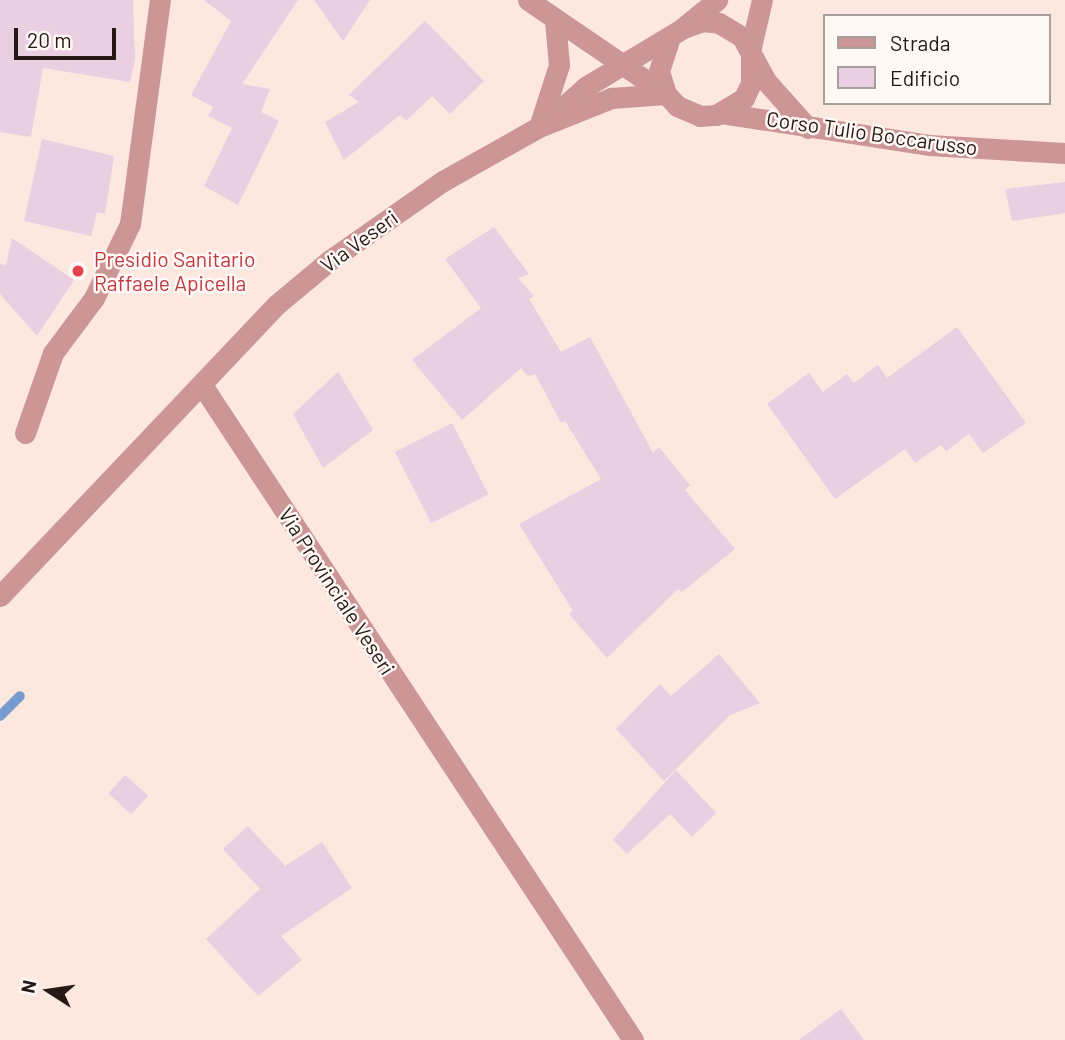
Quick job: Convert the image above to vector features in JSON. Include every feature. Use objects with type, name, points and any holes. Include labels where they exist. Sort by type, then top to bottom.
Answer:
[{"type":"street","points":[[25,433],[52,353],[94,298],[130,224],[160,0]]},
{"type":"street","points":[[528,0],[692,113],[721,113],[744,98],[751,83],[750,51],[762,0]]},
{"type":"street","name":"Via Veseri","points":[[539,127],[587,86],[625,66],[676,33],[718,0]]},
{"type":"street","points":[[539,127],[559,65],[555,20]]},
{"type":"street","points":[[666,94],[659,71],[676,33],[703,21],[719,23],[742,37],[766,81],[808,128]]},
{"type":"street","name":"Via Veseri","points":[[202,385],[276,305],[330,260],[443,181],[539,127],[602,100],[666,94]]},
{"type":"street","name":"Corso Tulio Boccarusso","points":[[721,113],[929,145],[1065,153]]},
{"type":"street","points":[[0,596],[202,385]]},
{"type":"street","name":"Via Provinciale Veseri","points":[[202,385],[633,1040]]},
{"type":"building","points":[[0,0],[133,0],[135,59],[130,82],[43,68],[31,137],[0,132]]},
{"type":"building","points":[[204,0],[298,0],[242,84],[270,89],[261,112],[279,121],[238,205],[204,186],[232,128],[208,116],[213,107],[191,95],[231,21]]},
{"type":"building","points":[[314,0],[370,0],[343,41]]},
{"type":"building","points":[[425,21],[484,81],[450,114],[432,96],[406,121],[400,115],[344,160],[325,122],[359,102],[349,95]]},
{"type":"building","points":[[42,139],[114,156],[105,214],[97,212],[91,236],[24,221]]},
{"type":"building","points":[[1065,182],[1065,213],[1012,221],[1005,189]]},
{"type":"building","points":[[494,227],[529,274],[518,278],[534,296],[529,299],[561,352],[590,337],[653,453],[659,447],[690,485],[685,490],[735,549],[682,592],[678,589],[607,658],[569,614],[573,611],[519,524],[601,479],[565,421],[561,423],[535,374],[528,376],[521,368],[462,420],[412,360],[481,308],[445,259]]},
{"type":"building","points":[[12,238],[74,280],[37,336],[0,294],[0,264],[6,265]]},
{"type":"building","points":[[957,327],[1026,423],[983,453],[969,434],[946,451],[941,445],[915,463],[905,449],[835,499],[767,404],[809,373],[823,392],[847,374],[854,383],[878,365],[887,378]]},
{"type":"building","points":[[338,372],[373,430],[323,468],[293,414]]},
{"type":"building","points":[[452,423],[488,494],[431,523],[395,452]]},
{"type":"building","points":[[719,654],[760,703],[730,715],[664,781],[616,729],[660,684],[671,696]]},
{"type":"building","points":[[676,770],[716,813],[692,837],[670,814],[627,854],[613,840]]},
{"type":"building","points":[[125,775],[148,796],[131,814],[108,794]]},
{"type":"building","points":[[248,826],[285,866],[322,842],[352,888],[281,936],[302,960],[258,996],[206,939],[260,889],[223,849]]},
{"type":"building","points":[[841,1009],[864,1040],[799,1040]]},
{"type":"waterway","points":[[0,716],[20,696]]},
{"type":"place","name":"Presidio Sanitario Raffaele Apicella","points":[[78,271]]}]
